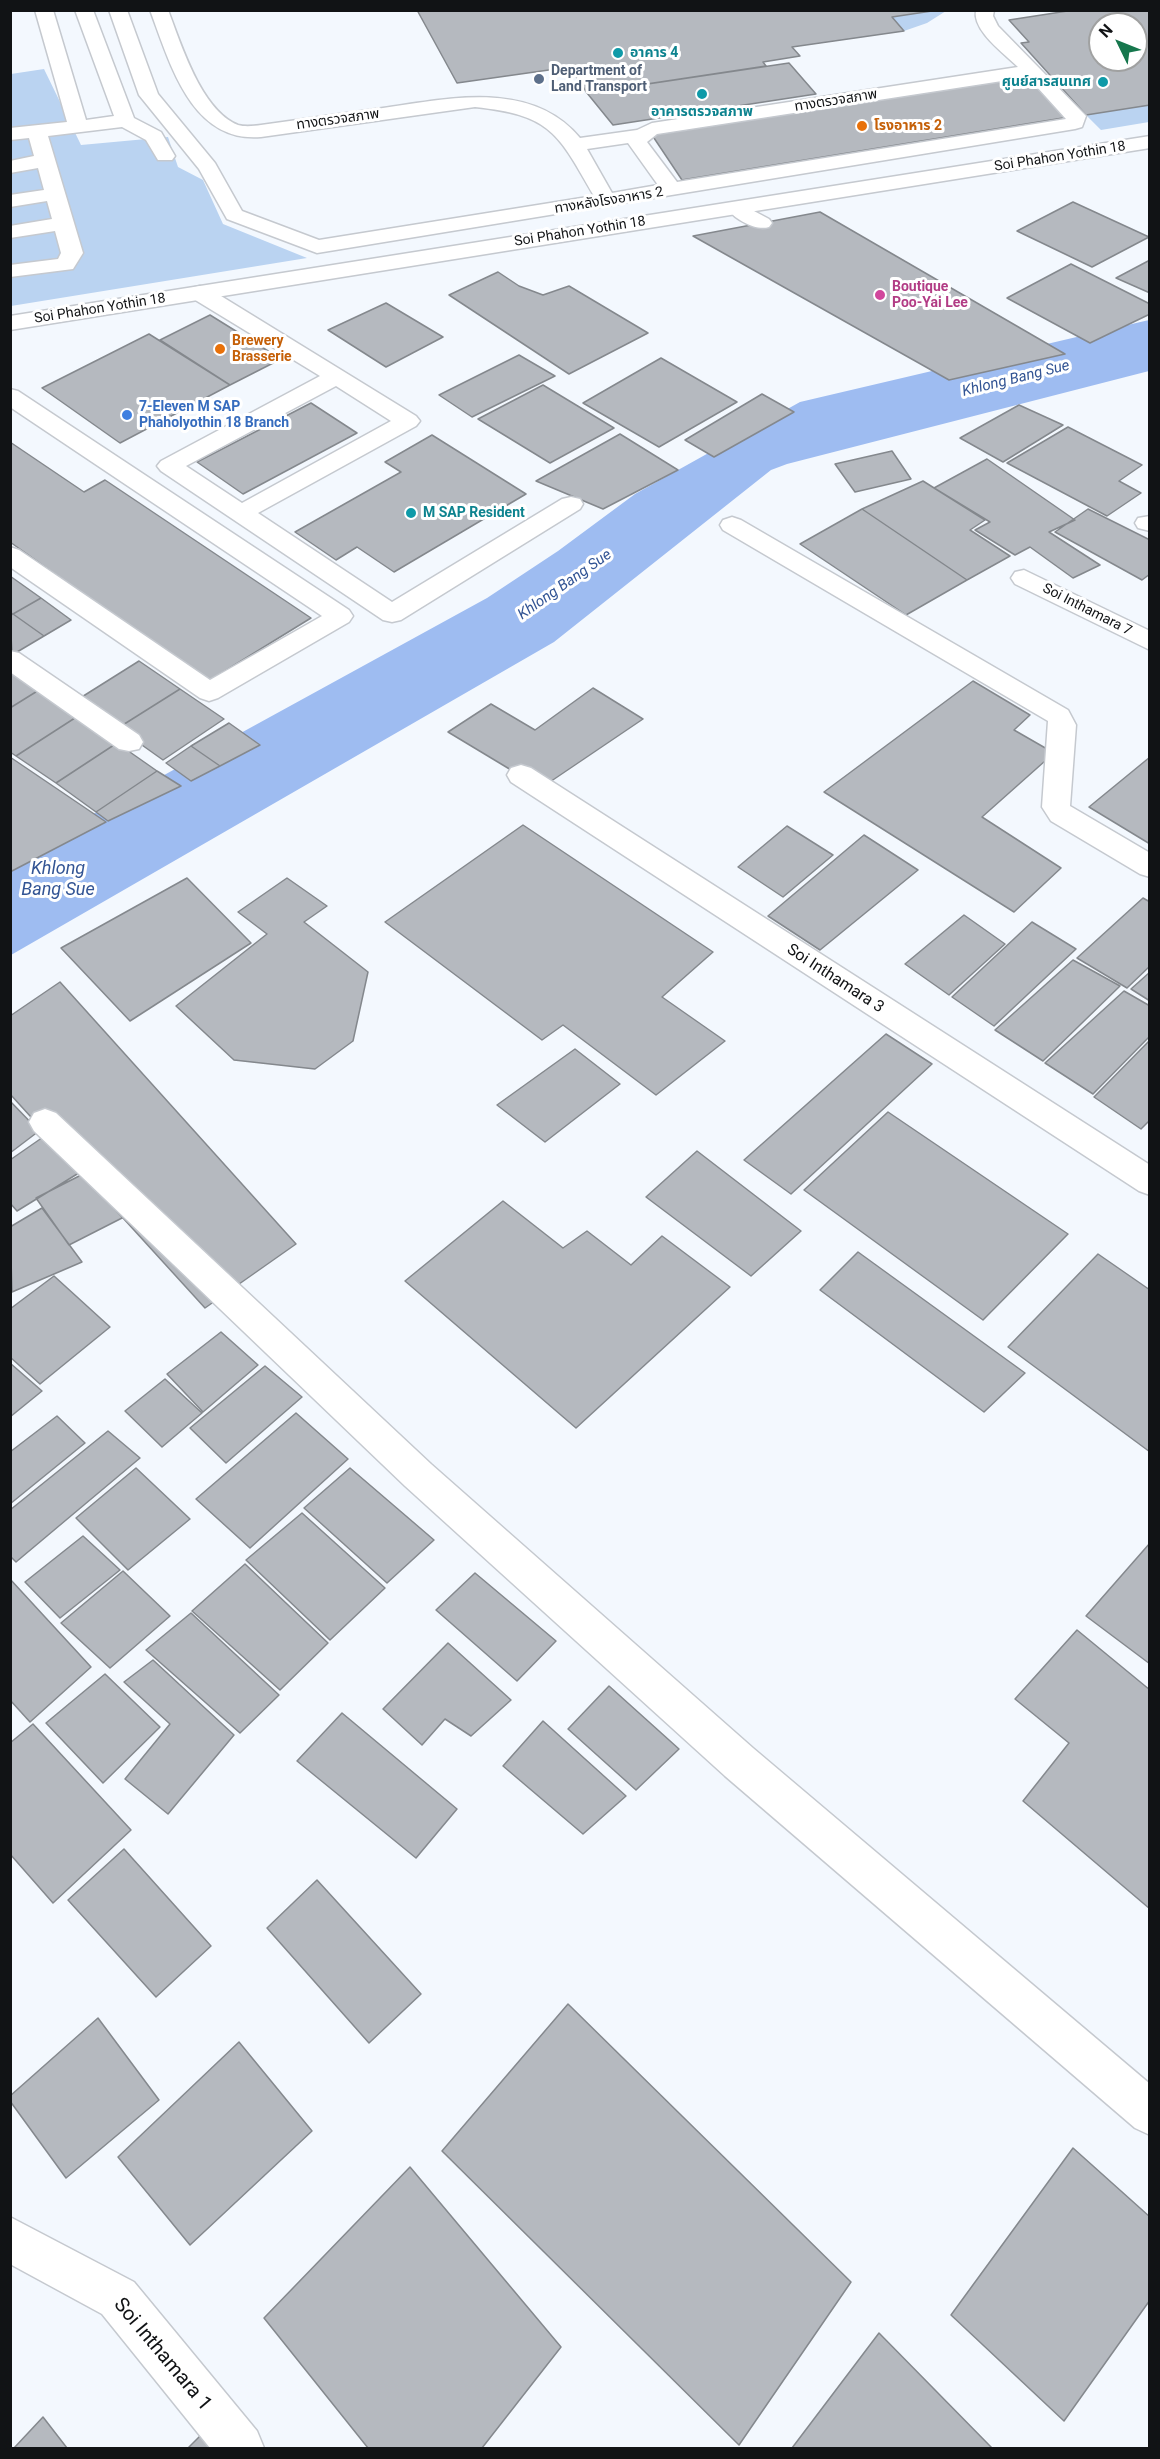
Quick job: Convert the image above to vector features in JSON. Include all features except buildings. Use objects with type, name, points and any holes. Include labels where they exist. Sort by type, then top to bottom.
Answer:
[{"type":"street","points":[[44,10],[77,124]]},
{"type":"street","points":[[84,10],[125,120]]},
{"type":"street","name":"ทางหลังโรงอาหาร 2","points":[[118,10],[149,95],[208,167],[234,215],[317,247],[1075,123],[1076,116],[990,28],[984,16],[985,10]]},
{"type":"street","name":"ทางตรวจสภาพ","points":[[159,10],[186,79],[209,110],[229,128],[245,132],[261,131],[475,101],[510,105],[540,116],[559,127],[573,145],[607,201]]},
{"type":"street","name":"ทางตรวจสภาพ","points":[[573,145],[642,135],[652,129],[1032,70]]},
{"type":"street","points":[[10,134],[77,124],[125,120],[154,136],[165,156]]},
{"type":"street","points":[[10,271],[65,264],[72,254],[37,130]]},
{"type":"street","points":[[642,135],[637,142],[672,190]]},
{"type":"street","name":"Soi Phahon Yothin 18","points":[[10,323],[1149,142]]},
{"type":"street","points":[[10,166],[45,160]]},
{"type":"street","points":[[10,201],[55,194]]},
{"type":"street","points":[[737,208],[762,223]]},
{"type":"street","points":[[10,232],[63,224]]},
{"type":"street","points":[[200,293],[408,421],[241,513]]},
{"type":"street","points":[[336,377],[169,466],[392,614],[571,504]]},
{"type":"street","points":[[10,396],[340,616],[209,692],[10,555]]},
{"type":"street","points":[[732,525],[1059,717],[1063,725],[1056,807],[1061,814],[1149,867]]},
{"type":"street","name":"Soi Inthamara 7","points":[[1024,578],[1149,642]]},
{"type":"street","points":[[10,659],[129,742]]},
{"type":"street","name":"Soi Inthamara 3","points":[[521,775],[1149,1182]]},
{"type":"street","points":[[45,1122],[436,1491],[739,1762],[1149,2112]]},
{"type":"street","name":"Soi Inthamara 1","points":[[10,2239],[118,2298],[240,2448]]},
{"type":"shaded area","points":[[886,11],[946,11],[927,23],[904,31]]},
{"type":"shaded area","points":[[44,69],[81,145],[168,137],[178,167],[203,180],[223,224],[307,258],[11,306],[11,74]]},
{"type":"shaded area","points":[[1149,103],[1149,122],[1101,130],[1086,115]]},
{"type":"water","name":"Khlong Bang Sue","points":[[1149,320],[1149,371],[771,470],[554,642],[11,955],[11,859],[487,598],[558,551],[635,494],[800,402]]},
{"type":"place","name":"อาคาร 4","points":[[618,53]]},
{"type":"place","name":"Department of Land Transport","points":[[539,79]]},
{"type":"place","name":"ศูนย์สารสนเทศ","points":[[1103,82]]},
{"type":"place","name":"อาคารตรวจสภาพ","points":[[702,94]]},
{"type":"place","name":"โรงอาหาร 2","points":[[862,126]]},
{"type":"place","name":"Boutique Poo-Yai Lee","points":[[880,295]]},
{"type":"place","name":"Brewery Brasserie","points":[[220,349]]},
{"type":"place","name":"7-Eleven M SAP Phaholyothin 18 Branch","points":[[127,415]]},
{"type":"place","name":"M SAP Resident","points":[[411,513]]}]
